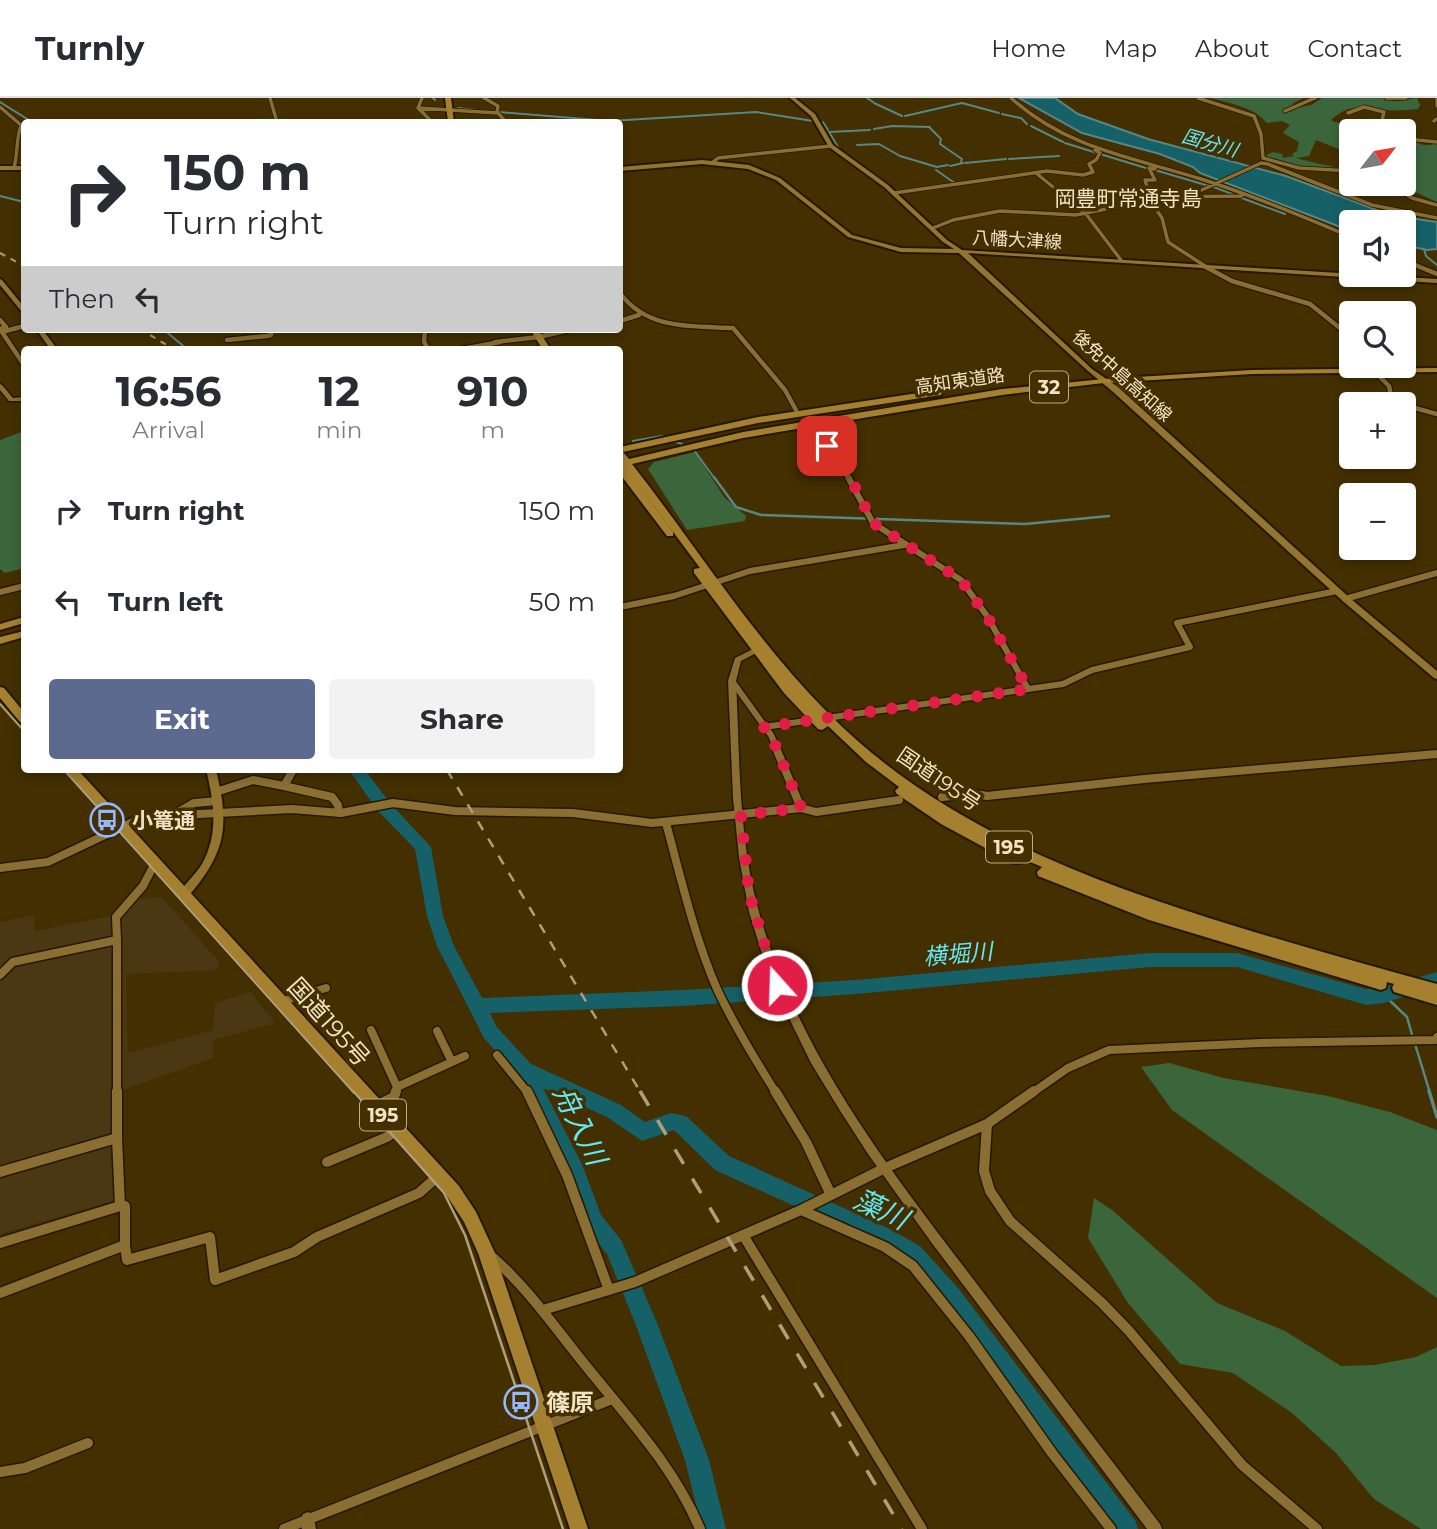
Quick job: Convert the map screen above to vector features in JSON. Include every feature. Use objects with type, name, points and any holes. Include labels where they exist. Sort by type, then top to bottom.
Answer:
[{"type":"highway","points":[[442,98],[450,119]]},
{"type":"highway","points":[[446,119],[448,98]]},
{"type":"highway","name":"高知東道路","points":[[623,458],[639,445],[758,420],[897,398],[1247,368],[1339,366]]},
{"type":"highway","name":"高知東道路","points":[[1416,366],[1437,367]]},
{"type":"highway","name":"高知東道路","points":[[1416,368],[1437,367]]},
{"type":"highway","name":"高知東道路","points":[[623,460],[800,424],[946,400],[1101,379],[1252,372],[1339,371]]},
{"type":"highway","name":"国道195号","points":[[623,463],[788,690],[821,719],[856,757],[924,808],[1024,863],[1154,916],[1432,991],[1437,999]]},
{"type":"highway","points":[[0,627],[21,621]]},
{"type":"highway","points":[[0,641],[21,635]]},
{"type":"highway","points":[[0,691],[21,716]]},
{"type":"highway","name":"国道195号","points":[[74,773],[453,1191],[470,1217],[486,1251],[579,1529]]},
{"type":"main road","name":"後免中島高知線","points":[[792,98],[817,120],[831,146],[894,193],[945,242],[961,251],[1336,591],[1437,676]]},
{"type":"main road","name":"八幡大津線","points":[[623,169],[713,162],[750,167],[771,175],[837,228],[858,239],[914,251],[1121,260],[1437,281]]},
{"type":"main road","points":[[0,168],[21,168]]},
{"type":"main road","points":[[0,281],[21,306]]},
{"type":"main road","points":[[183,895],[204,873],[214,853],[220,830],[221,815],[212,773]]},
{"type":"street","points":[[270,98],[276,119]]},
{"type":"street","points":[[418,107],[422,98]]},
{"type":"street","points":[[484,98],[498,106],[497,112]]},
{"type":"street","points":[[1011,98],[1037,123],[1100,153],[1120,156]]},
{"type":"street","points":[[1198,98],[1254,116],[1261,134],[1263,158],[1299,168],[1339,170]]},
{"type":"street","points":[[1285,111],[1315,98]]},
{"type":"street","points":[[1386,98],[1406,98]]},
{"type":"street","points":[[1437,98],[1437,106]]},
{"type":"street","points":[[0,107],[21,124]]},
{"type":"street","points":[[418,107],[497,112],[503,119]]},
{"type":"street","points":[[418,107],[429,119]]},
{"type":"street","points":[[1348,113],[1364,107],[1384,112],[1382,119]]},
{"type":"street","points":[[14,168],[19,150],[17,136],[21,127]]},
{"type":"street","points":[[1416,138],[1437,142]]},
{"type":"street","points":[[713,162],[719,158],[831,146]]},
{"type":"street","points":[[1089,147],[1217,184],[1339,232]]},
{"type":"street","points":[[894,193],[1037,173],[1083,175],[1092,173],[1089,163],[1096,160],[1100,153]]},
{"type":"street","points":[[1130,159],[1149,168],[1173,171]]},
{"type":"street","points":[[1190,196],[1262,163],[1293,170],[1299,168]]},
{"type":"street","points":[[1262,163],[1380,208],[1413,216],[1437,218]]},
{"type":"street","points":[[1149,168],[1149,173],[1155,180],[1145,180],[1150,200],[1162,218],[1168,242],[1201,265],[1232,281],[1310,303],[1339,327]]},
{"type":"street","points":[[1037,173],[1086,214],[1121,260]]},
{"type":"street","points":[[933,228],[953,220],[1000,211],[1086,214],[1150,200],[1190,196],[1237,195],[1257,200]]},
{"type":"street","points":[[1409,196],[1437,205]]},
{"type":"street","points":[[1416,265],[1437,274]]},
{"type":"street","points":[[623,299],[628,308],[657,322],[733,328],[785,390],[796,410]]},
{"type":"street","points":[[623,320],[639,315]]},
{"type":"street","points":[[0,320],[6,327],[0,329]]},
{"type":"street","points":[[21,327],[2,332],[21,360]]},
{"type":"street","points":[[227,340],[267,336],[272,333]]},
{"type":"street","points":[[476,346],[538,335]]},
{"type":"street","points":[[495,342],[521,338]]},
{"type":"street","points":[[0,386],[11,400],[21,400]]},
{"type":"street","points":[[1416,409],[1437,414]]},
{"type":"street","points":[[809,428],[827,446],[853,483],[871,521],[961,580],[988,618],[1028,689]]},
{"type":"street","points":[[623,606],[674,596],[710,580],[904,545]]},
{"type":"street","points":[[1345,599],[1437,573]]},
{"type":"street","points":[[0,592],[21,587]]},
{"type":"street","points":[[764,727],[1063,684],[1092,670],[1190,647],[1177,623],[1336,591]]},
{"type":"street","points":[[760,648],[738,660],[732,681],[749,893],[779,990],[831,1086],[885,1168],[1155,1529]]},
{"type":"street","points":[[732,681],[771,735],[801,808]]},
{"type":"street","points":[[942,797],[976,794],[986,796],[1144,779],[1437,754]]},
{"type":"street","points":[[284,786],[291,773]]},
{"type":"street","points":[[172,816],[194,803],[217,797],[253,780],[332,797],[338,804],[339,813]]},
{"type":"street","points":[[0,867],[48,862],[143,817],[221,815],[292,809],[339,813],[393,803],[455,811],[573,813],[639,822],[666,822],[801,808],[816,812],[899,800]]},
{"type":"street","points":[[666,822],[709,971],[750,1052],[806,1142],[831,1195]]},
{"type":"street","points":[[120,1206],[116,917],[143,886],[155,863]]},
{"type":"street","points":[[0,975],[13,962],[117,940]]},
{"type":"street","points":[[280,1002],[326,988]]},
{"type":"street","points":[[371,1030],[397,1087],[394,1097],[375,1107]]},
{"type":"street","points":[[437,1031],[452,1062]]},
{"type":"street","points":[[543,1310],[630,1284],[803,1209],[885,1168],[987,1124],[1068,1068],[1110,1050],[1260,1043],[1409,1042],[1435,1040],[1437,1037]]},
{"type":"street","points":[[497,1055],[525,1087],[567,1175],[609,1290]]},
{"type":"street","points":[[397,1087],[465,1056]]},
{"type":"street","points":[[987,1124],[985,1171],[990,1191],[1010,1221],[1102,1303],[1129,1331],[1242,1465],[1317,1529]]},
{"type":"street","points":[[327,1162],[392,1135],[397,1130]]},
{"type":"street","points":[[0,1172],[117,1138]]},
{"type":"street","points":[[0,1243],[125,1206],[127,1260],[210,1237],[215,1280],[294,1252],[317,1237],[419,1193],[439,1176]]},
{"type":"street","points":[[803,1209],[885,1247],[912,1266],[969,1336],[1052,1453],[1111,1529]]},
{"type":"street","points":[[743,1235],[922,1529]]},
{"type":"street","points":[[0,1293],[125,1245]]},
{"type":"street","points":[[486,1251],[508,1270],[543,1310],[612,1399],[672,1478],[700,1529]]},
{"type":"street","points":[[284,1529],[308,1524],[431,1469],[545,1428],[612,1399]]},
{"type":"street","points":[[0,1472],[25,1468],[88,1443]]},
{"type":"shaded area","points":[[161,897],[219,961],[218,970],[126,974],[128,1053],[213,1030],[215,1003],[251,992],[275,1023],[213,1040],[213,1058],[111,1094],[113,1201],[0,1234],[0,922],[34,915],[35,931],[121,914],[137,899]]},
{"type":"green space","points":[[1210,98],[1303,98],[1292,104],[1295,108],[1311,105],[1322,98],[1385,98],[1397,101],[1417,98],[1420,105],[1418,109],[1401,110],[1356,108],[1338,114],[1331,120],[1339,122],[1339,149],[1316,140],[1309,156],[1296,158],[1335,167],[1335,170],[1318,170],[1281,164],[1266,155],[1273,152],[1282,154],[1283,158],[1294,156],[1292,154],[1297,151],[1299,142],[1283,133],[1290,125],[1282,121],[1267,123],[1248,109]]},
{"type":"green space","points":[[1437,141],[1437,202],[1416,192],[1416,142],[1429,145]]},
{"type":"green space","points":[[21,432],[21,569],[5,573],[0,569],[0,440]]},
{"type":"green space","points":[[695,452],[724,497],[746,516],[745,521],[687,530],[648,469],[654,462]]},
{"type":"green space","points":[[1169,1063],[1224,1078],[1328,1096],[1390,1112],[1437,1130],[1437,1298],[1172,1110],[1141,1067]]},
{"type":"green space","points":[[1094,1198],[1112,1210],[1217,1303],[1285,1331],[1341,1366],[1375,1365],[1416,1357],[1437,1347],[1437,1529],[1421,1529],[1374,1499],[1336,1453],[1292,1413],[1233,1373],[1180,1364],[1128,1303],[1088,1238]]},
{"type":"water","points":[[1019,98],[1055,98],[1078,114],[1148,139],[1286,176],[1377,210],[1339,210],[1339,226],[1200,173],[1193,167],[1160,154],[1082,133]]},
{"type":"water","points":[[1416,219],[1437,222],[1437,249],[1416,248]]},
{"type":"waterway","points":[[867,98],[873,102]]},
{"type":"waterway","points":[[0,102],[27,119]]},
{"type":"waterway","points":[[874,103],[902,116]]},
{"type":"waterway","points":[[905,116],[962,103],[999,113]]},
{"type":"waterway","points":[[458,108],[475,110]]},
{"type":"waterway","points":[[499,112],[585,119]]},
{"type":"waterway","points":[[623,120],[756,112],[813,121]]},
{"type":"waterway","points":[[1002,114],[1020,118]]},
{"type":"waterway","points":[[1021,118],[1027,124]]},
{"type":"waterway","points":[[823,122],[828,130]]},
{"type":"waterway","points":[[874,129],[892,126],[930,127]]},
{"type":"waterway","points":[[1031,126],[1063,142]]},
{"type":"waterway","points":[[930,128],[941,139],[940,144],[962,159],[961,162]]},
{"type":"waterway","points":[[838,147],[829,132],[870,130]]},
{"type":"waterway","points":[[1065,143],[1097,153]]},
{"type":"waterway","points":[[857,145],[879,144],[900,156],[937,167],[948,165]]},
{"type":"waterway","points":[[1100,154],[1146,168]]},
{"type":"waterway","points":[[1009,159],[1059,156]]},
{"type":"waterway","points":[[965,163],[1006,159]]},
{"type":"waterway","points":[[950,166],[963,163]]},
{"type":"waterway","points":[[936,170],[956,184]]},
{"type":"waterway","points":[[1155,170],[1209,186]]},
{"type":"waterway","points":[[1214,187],[1232,194]]},
{"type":"waterway","points":[[0,196],[21,201]]},
{"type":"waterway","points":[[1239,197],[1285,214]]},
{"type":"waterway","points":[[1424,249],[1426,256],[1437,265]]},
{"type":"waterway","points":[[168,333],[183,346]]},
{"type":"waterway","points":[[633,441],[662,436]]},
{"type":"waterway","points":[[673,441],[682,444]]},
{"type":"waterway","points":[[694,450],[715,479]]},
{"type":"waterway","points":[[714,477],[736,507],[761,515],[1025,524],[1109,516]]},
{"type":"waterway","name":"舟入川","points":[[359,773],[384,807],[423,847],[435,916],[446,946],[477,1006]]},
{"type":"waterway","name":"横堀川","points":[[477,1006],[682,998],[856,987],[1150,960],[1237,960],[1366,997],[1384,995],[1437,979]]},
{"type":"waterway","points":[[1384,995],[1407,1017],[1413,1038]]},
{"type":"waterway","name":"舟入川","points":[[477,1006],[490,1032],[524,1070]]},
{"type":"waterway","points":[[1415,1044],[1430,1093]]},
{"type":"waterway","name":"藻川","points":[[524,1070],[614,1111],[642,1132],[675,1121],[722,1163],[883,1236],[913,1253],[950,1296],[1126,1529]]},
{"type":"waterway","name":"舟入川","points":[[524,1070],[575,1171],[593,1221],[614,1247],[648,1328],[697,1460],[714,1529]]},
{"type":"waterway","points":[[1429,1091],[1437,1117]]},
{"type":"tram line","points":[[0,704],[21,728]]},
{"type":"tram line","points":[[67,773],[354,1093]]},
{"type":"tram line","points":[[353,1091],[444,1193],[465,1235],[563,1529]]},
{"type":"railway","points":[[0,253],[21,264]]},
{"type":"railway","points":[[147,333],[168,346]]},
{"type":"railway","points":[[449,773],[641,1093]]},
{"type":"railway","points":[[640,1091],[902,1529]]},
{"type":"place","name":"小篭通","points":[[107,820]]},
{"type":"place","name":"篠原","points":[[521,1402]]},
{"type":"district","name":"岡豊町常通寺島","points":[[1128,198]]},
{"type":"route","points":[[777,985],[749,893],[741,815],[801,808],[771,735],[764,727],[1028,689],[988,618],[961,580],[886,534],[873,523],[856,488],[827,446]]},
{"type":"water label","name":"国分川","points":[[1210,143]]}]
